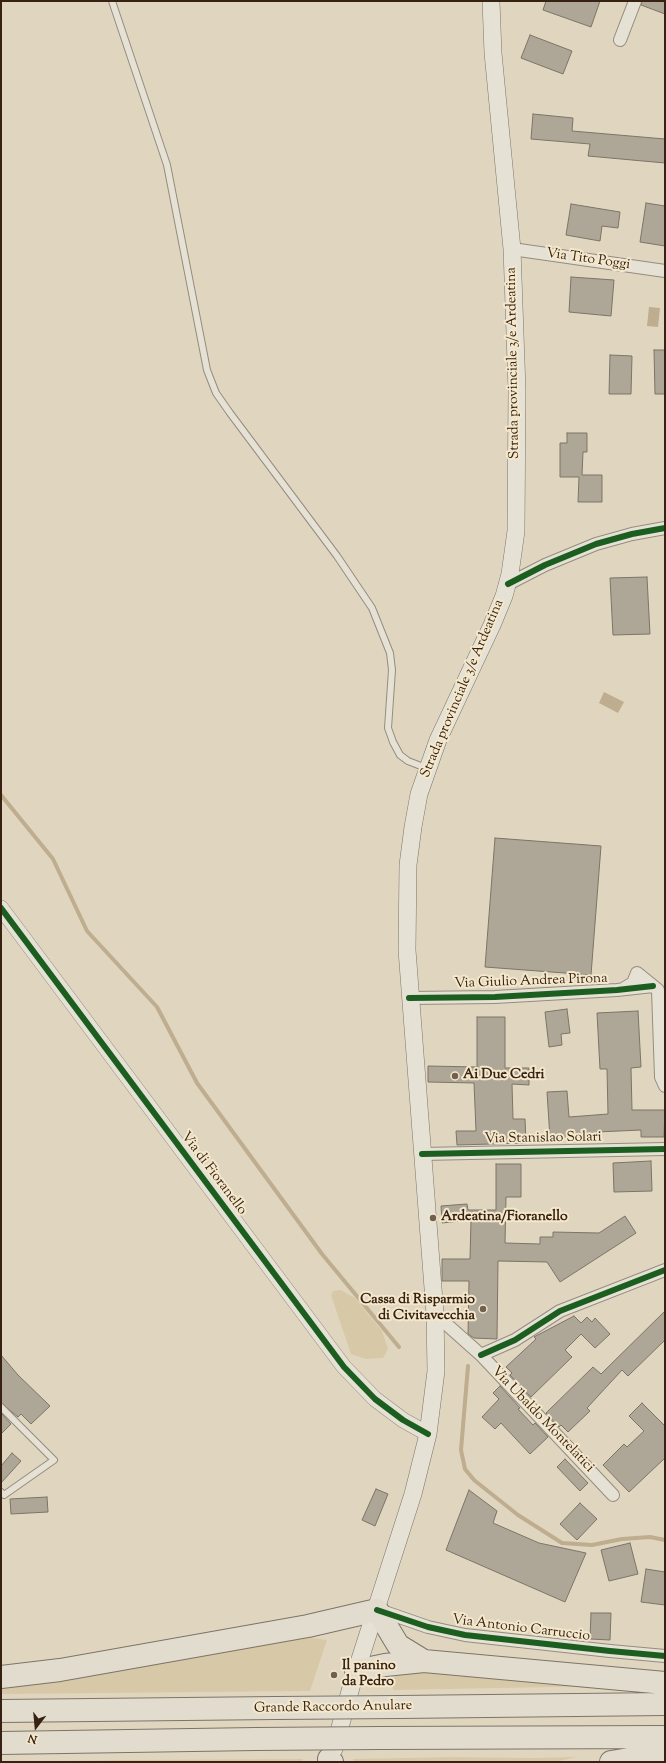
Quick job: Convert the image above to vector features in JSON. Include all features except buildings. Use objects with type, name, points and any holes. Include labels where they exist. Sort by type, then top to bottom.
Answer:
[{"type":"highway","points":[[1,1677],[60,1670],[293,1629],[377,1610],[398,1645],[424,1661]]},
{"type":"highway","points":[[356,1671],[386,1665],[424,1661],[665,1683]]},
{"type":"highway","name":"Grande Raccordo Anulare","points":[[1,1711],[665,1704]]},
{"type":"highway","points":[[1,1742],[665,1737]]},
{"type":"highway","points":[[611,1762],[665,1753]]},
{"type":"main road","name":"Strada provinciale 3/e Ardeatina","points":[[330,1761],[356,1671],[377,1610],[413,1494],[428,1434],[436,1371],[437,1343],[435,1314],[409,998],[406,921],[408,865],[419,794],[438,740],[492,625],[508,584],[514,547],[517,514],[517,390],[512,249],[493,53],[491,1]]},
{"type":"street","points":[[620,40],[635,1]]},
{"type":"street","name":"Via Tito Poggi","points":[[512,249],[665,271]]},
{"type":"street","points":[[508,584],[583,548],[620,537],[665,528]]},
{"type":"street","name":"Via di Fioranello","points":[[1,908],[344,1367],[375,1399],[403,1420],[428,1434]]},
{"type":"street","name":"Via Giulio Andrea Pirona","points":[[409,998],[495,997],[622,989],[633,983],[637,973],[658,990],[660,996],[661,1077],[665,1086]]},
{"type":"street","name":"Via Stanislao Solari","points":[[422,1154],[665,1149]]},
{"type":"street","points":[[481,1356],[515,1340],[560,1312],[664,1273]]},
{"type":"street","name":"Via Ubaldo Montelatici","points":[[435,1314],[481,1356],[613,1495]]},
{"type":"street","name":"Via Antonio Carruccio","points":[[377,1610],[428,1627],[465,1635],[665,1656]]},
{"type":"lane","points":[[112,1],[167,165],[207,370],[216,393],[230,414],[337,556],[372,608],[390,653],[392,670],[388,728],[400,755],[408,761],[428,768]]},
{"type":"lane","points":[[1,1407],[54,1460],[2,1495]]},
{"type":"shaded area","points":[[649,307],[660,308],[658,327],[647,326]]},
{"type":"shaded area","points":[[604,692],[624,702],[618,713],[599,703]]},
{"type":"shaded area","points":[[341,1290],[355,1298],[382,1331],[388,1349],[383,1358],[366,1359],[351,1354],[331,1295],[333,1291]]},
{"type":"shaded area","points":[[307,1637],[327,1640],[310,1691],[1,1694],[1,1686]]},
{"type":"shaded area","points":[[399,1671],[604,1686],[393,1690],[393,1678]]},
{"type":"shaded area","points":[[577,1757],[554,1762],[354,1762],[353,1759]]},
{"type":"shaded area","points":[[303,1759],[302,1762],[1,1762],[123,1760]]},
{"type":"waterway","points":[[1,795],[53,859],[87,931],[157,1007],[197,1083],[322,1254],[399,1347]]},
{"type":"waterway","points":[[468,1366],[461,1450],[465,1469],[474,1480],[518,1515],[562,1543],[592,1545],[622,1539],[650,1537],[665,1540]]},
{"type":"cycle path","points":[[508,584],[545,565],[596,544],[632,534],[665,528]]},
{"type":"cycle path","points":[[1,908],[344,1367],[375,1399],[403,1420],[428,1434]]},
{"type":"cycle path","points":[[409,998],[495,997],[617,990],[653,986]]},
{"type":"cycle path","points":[[422,1154],[665,1149]]},
{"type":"cycle path","points":[[481,1355],[515,1340],[560,1311],[665,1270]]},
{"type":"cycle path","points":[[377,1610],[428,1627],[465,1635],[665,1656]]},
{"type":"place","name":"Ai Due Cedri","points":[[455,1076]]},
{"type":"place","name":"Ardeatina/Fioranello","points":[[433,1218]]},
{"type":"place","name":"Cassa di Risparmio di Civitavecchia","points":[[483,1309]]},
{"type":"place","name":"Il panino da Pedro","points":[[334,1675]]}]
